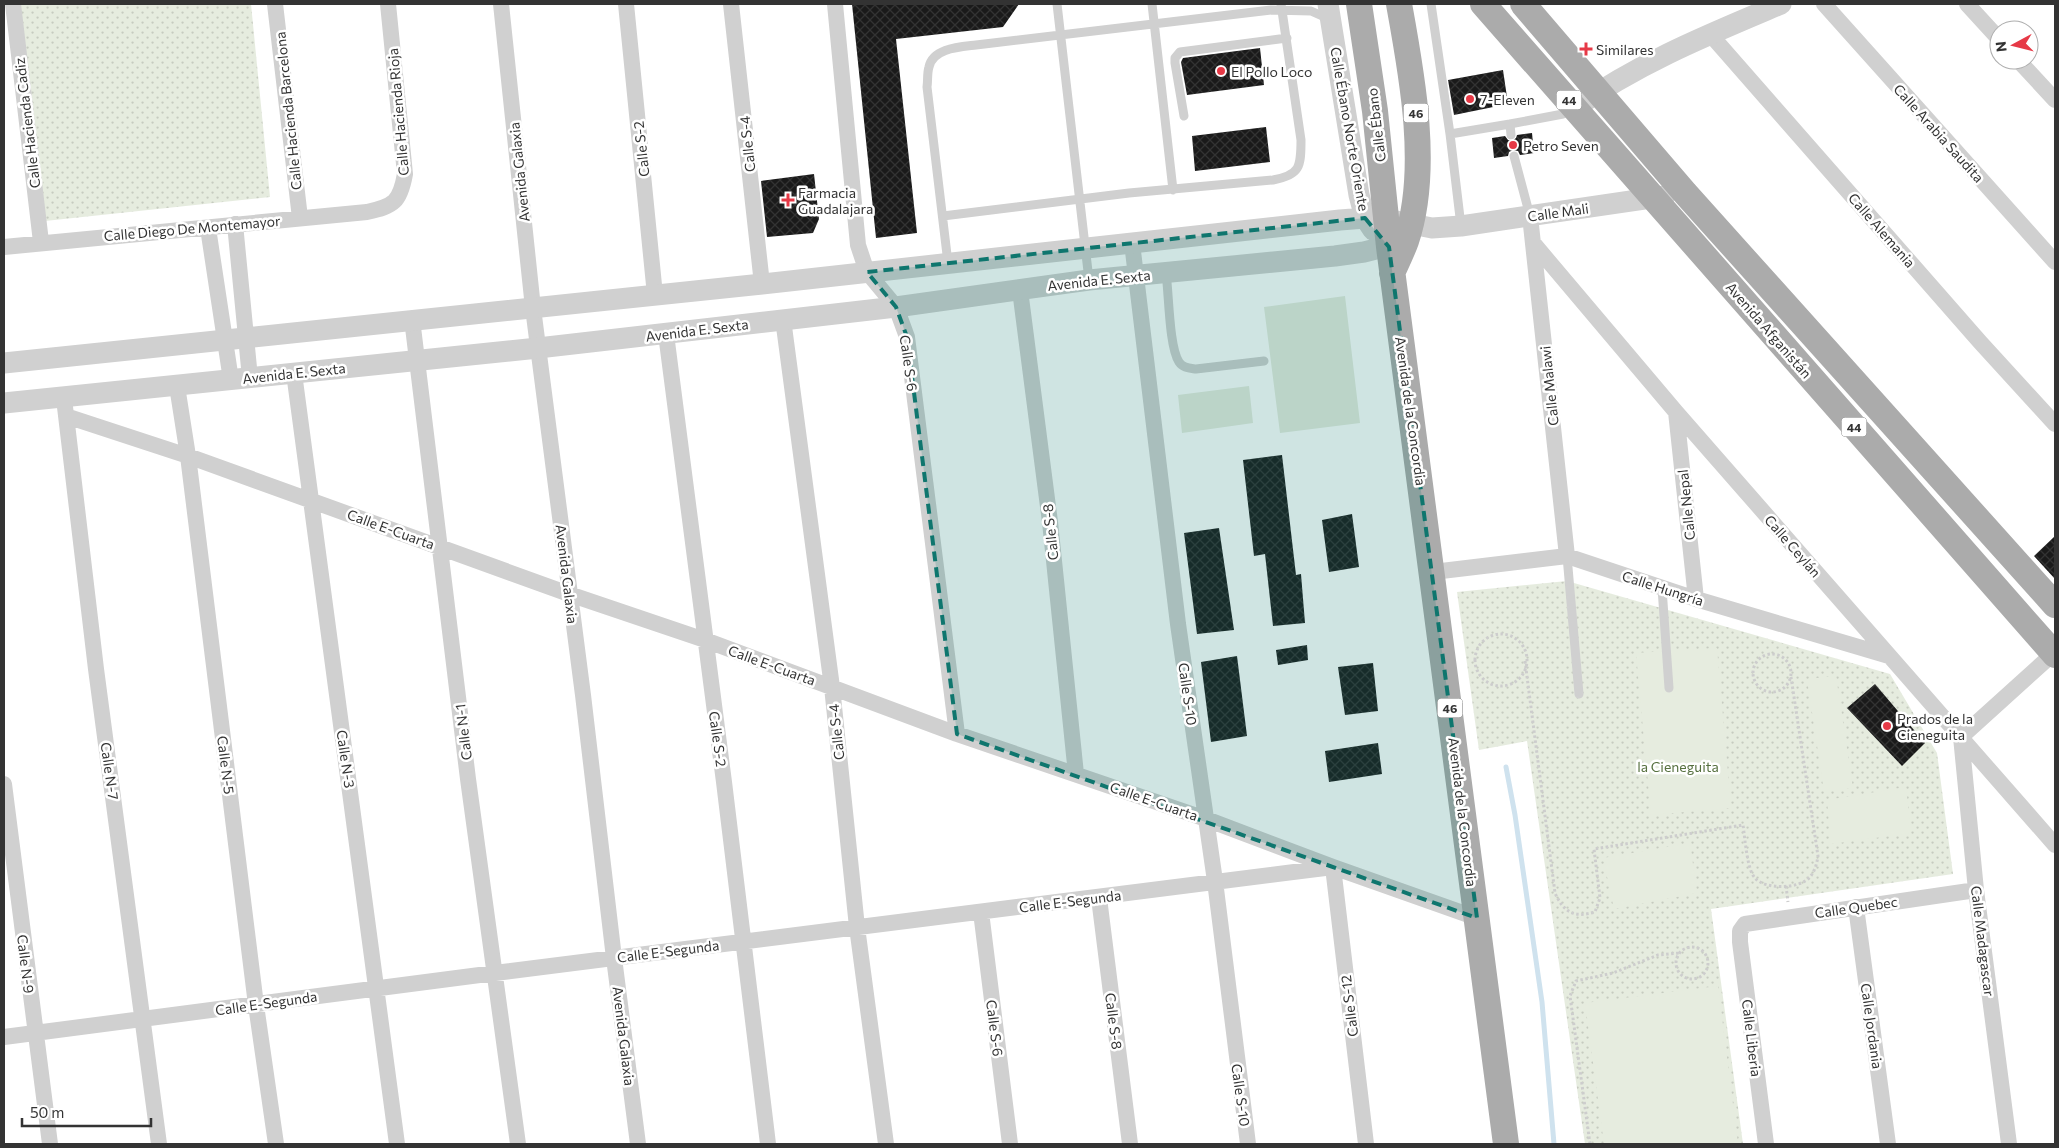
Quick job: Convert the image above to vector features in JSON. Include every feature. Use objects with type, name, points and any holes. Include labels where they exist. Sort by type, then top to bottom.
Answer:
[{"type":"main road","name":"Calle Ébano","points":[[1359,4],[1398,230]]},
{"type":"main road","name":"46","points":[[1398,230],[1416,185],[1416,113],[1411,71],[1399,4]]},
{"type":"main road","name":"Avenida Afganistán","points":[[1483,4],[2055,654]]},
{"type":"main road","name":"Avenida Afganistán","points":[[1524,4],[1685,193],[2055,606]]},
{"type":"main road","name":"Avenida de la Concordia","points":[[1398,230],[1392,273],[1506,1144]]},
{"type":"street","name":"Calle Hacienda Cadiz","points":[[13,4],[40,242]]},
{"type":"street","name":"Calle Hacienda Barcelona","points":[[276,4],[300,218]]},
{"type":"street","name":"Calle Hacienda Rioja","points":[[380,209],[393,203],[402,191],[404,174],[388,4]]},
{"type":"street","name":"Avenida Galaxia","points":[[502,4],[533,308],[638,1144]]},
{"type":"street","name":"Calle S-2","points":[[626,4],[655,295]]},
{"type":"street","name":"Calle S-4","points":[[731,4],[762,284]]},
{"type":"street","name":"Calle S-6","points":[[835,4],[858,245],[867,272],[896,307],[907,337],[957,734]]},
{"type":"street","points":[[1575,108],[1628,73],[1710,34],[1781,4]]},
{"type":"street","name":"Calle Arabia Saudita","points":[[1824,4],[2055,262]]},
{"type":"street","points":[[1967,4],[1989,28]]},
{"type":"street","name":"Calle Ébano Norte Oriente","points":[[1330,12],[1359,195],[1398,230]]},
{"type":"street","name":"Calle Alemania","points":[[1710,34],[1980,342],[2055,424]]},
{"type":"street","points":[[2027,70],[2055,100]]},
{"type":"street","name":"Calle Mali","points":[[1398,230],[1462,226],[1685,193]]},
{"type":"street","name":"Calle Diego De Montemayor","points":[[4,247],[40,242],[208,228],[380,209]]},
{"type":"street","name":"Calle Malawi","points":[[1530,216],[1567,556]]},
{"type":"street","points":[[235,224],[247,338],[240,379]]},
{"type":"street","points":[[208,228],[224,340],[240,379]]},
{"type":"street","points":[[4,363],[762,284],[1132,243],[1398,230]]},
{"type":"street","name":"Avenida E. Sexta","points":[[4,403],[65,406],[177,386],[666,334],[896,307],[1089,280],[1335,256],[1398,230]]},
{"type":"street","name":"Calle S-10","points":[[1132,243],[1178,624],[1215,881],[1248,1144]]},
{"type":"street","name":"Calle Ceylán","points":[[1534,244],[1676,412],[2055,845]]},
{"type":"street","name":"Calle S-8","points":[[1020,290],[1050,522],[1076,774]]},
{"type":"street","name":"Calle S-4","points":[[783,319],[832,687],[857,927],[886,1144]]},
{"type":"street","name":"Calle N-1","points":[[412,320],[468,779],[518,1144]]},
{"type":"street","name":"Calle S-2","points":[[666,334],[704,640],[724,782],[768,1144]]},
{"type":"street","name":"Calle N-3","points":[[294,373],[397,1144]]},
{"type":"street","name":"Calle N-5","points":[[177,386],[188,456],[256,1005],[276,1144]]},
{"type":"street","name":"Calle E-Cuarta","points":[[65,406],[188,456],[312,501],[569,594],[704,640],[957,734],[1206,819],[1333,867],[1477,918]]},
{"type":"street","name":"Calle N-7","points":[[65,406],[96,669],[159,1144]]},
{"type":"street","name":"Calle Nepal","points":[[1676,412],[1696,599]]},
{"type":"street","name":"Calle Hungría","points":[[1432,572],[1567,556],[1696,599],[1890,656]]},
{"type":"street","points":[[1961,737],[2055,654]]},
{"type":"street","name":"Calle Madagascar","points":[[1961,737],[1976,890],[2009,1144]]},
{"type":"street","name":"Calle N-9","points":[[4,784],[50,1144]]},
{"type":"street","name":"Calle E-Segunda","points":[[4,1037],[1333,867]]},
{"type":"street","name":"Calle S-12","points":[[1333,867],[1366,1144]]},
{"type":"street","name":"Calle Quebec","points":[[1740,931],[1745,924],[1753,922],[1976,890]]},
{"type":"street","name":"Calle S-8","points":[[1099,898],[1130,1144]]},
{"type":"street","name":"Calle Jordania","points":[[1856,907],[1888,1144]]},
{"type":"street","name":"Calle S-6","points":[[981,912],[1010,1144]]},
{"type":"street","name":"Calle Liberia","points":[[1740,931],[1766,1144]]},
{"type":"lane","points":[[1057,4],[1089,280]]},
{"type":"lane","points":[[1152,4],[1173,190]]},
{"type":"lane","points":[[1431,4],[1462,226]]},
{"type":"lane","points":[[943,216],[1080,199],[1273,180],[1287,177],[1296,172],[1301,160],[1301,140],[1283,6]]},
{"type":"lane","points":[[948,263],[927,87],[929,65],[936,56],[946,50],[1271,10],[1283,6],[1330,12]]},
{"type":"lane","points":[[1184,116],[1175,62],[1177,54],[1180,52],[1287,38]]},
{"type":"lane","points":[[1450,134],[1563,114],[1575,108]]},
{"type":"lane","points":[[1510,124],[1511,136]]},
{"type":"lane","points":[[1514,156],[1530,216]]},
{"type":"lane","points":[[1166,273],[1173,341],[1179,363],[1186,368],[1196,369],[1264,361]]},
{"type":"lane","points":[[1567,556],[1579,694]]},
{"type":"lane","points":[[1662,588],[1669,688]]},
{"type":"path","points":[[1526,663],[1524,673],[1512,684],[1496,686],[1488,683],[1477,671],[1475,655],[1483,641],[1498,634],[1506,634],[1520,642],[1524,649],[1526,663],[1555,893],[1558,901],[1569,911],[1581,916],[1595,912],[1600,898],[1594,849],[1743,825],[1753,877],[1761,883],[1775,887],[1794,885],[1809,879],[1816,867],[1818,856],[1790,664],[1782,655],[1776,653],[1763,655],[1754,665],[1753,678],[1760,688],[1766,691],[1772,692],[1785,688],[1791,677]]},
{"type":"path","points":[[1786,886],[1788,902]]},
{"type":"path","points":[[1590,1144],[1570,996],[1576,981],[1613,973],[1658,955],[1680,953],[1689,947],[1700,949],[1704,952],[1708,962],[1705,972],[1698,978],[1683,976],[1677,968],[1676,962],[1680,953]]},
{"type":"highlighted area","points":[[1365,218],[1389,247],[1477,918],[957,734],[907,337],[896,307],[867,272]]},
{"type":"green space","points":[[18,4],[251,4],[270,197],[45,221]]},
{"type":"green space","points":[[1345,296],[1360,423],[1280,433],[1264,307]]},
{"type":"green space","points":[[1249,386],[1253,423],[1182,433],[1178,395]]},
{"type":"green space","name":"la Cieneguita","points":[[1567,581],[1890,674],[1937,753],[1953,874],[1711,909],[1743,1144],[1585,1144],[1527,741],[1479,750],[1457,592]]},
{"type":"green space","points":[[1717,648],[1731,808],[1651,815],[1636,653]]},
{"type":"green space","points":[[1836,676],[1853,788],[1824,792],[1807,679]]},
{"type":"green space","points":[[1906,787],[1911,833],[1831,844],[1827,800]]},
{"type":"green space","points":[[1690,843],[1697,893],[1614,909],[1603,858]]},
{"type":"green space","points":[[1718,986],[1738,1144],[1604,1144],[1585,1003]]},
{"type":"building","points":[[852,4],[1019,4],[1003,27],[896,39],[917,233],[876,238]]},
{"type":"building","name":"El Pollo Loco","points":[[1260,48],[1264,85],[1187,95],[1181,62],[1183,58]]},
{"type":"building","points":[[1503,70],[1508,104],[1454,115],[1448,80]]},
{"type":"building","points":[[1266,127],[1270,162],[1195,171],[1192,136]]},
{"type":"building","name":"Petro Seven","points":[[1532,133],[1534,153],[1520,155],[1518,151],[1513,150],[1509,152],[1508,156],[1494,158],[1492,138],[1505,136],[1508,140],[1512,141],[1517,135]]},
{"type":"building","name":"Farmacia Guadalajara","points":[[814,174],[819,219],[813,233],[767,237],[761,181]]},
{"type":"building","points":[[1282,455],[1296,575],[1301,574],[1305,623],[1273,626],[1265,554],[1254,556],[1243,460]]},
{"type":"building","points":[[1352,514],[1359,567],[1329,572],[1322,520]]},
{"type":"building","points":[[1219,528],[1234,630],[1197,634],[1184,533]]},
{"type":"building","points":[[2055,536],[2055,579],[2034,556]]},
{"type":"building","points":[[1307,645],[1308,660],[1278,665],[1276,650]]},
{"type":"building","points":[[1237,656],[1247,736],[1211,742],[1201,662]]},
{"type":"building","points":[[1373,663],[1378,711],[1345,715],[1338,667]]},
{"type":"building","name":"Prados de la Cieneguita","points":[[1875,684],[1925,743],[1902,766],[1847,708]]},
{"type":"building","points":[[1378,743],[1382,774],[1329,782],[1325,751]]},
{"type":"waterway","points":[[1506,767],[1515,815],[1542,1002],[1554,1144]]},
{"type":"place","name":"Similares","points":[[1586,49]]},
{"type":"place","name":"El Pollo Loco","points":[[1221,71]]},
{"type":"place","name":"7-Eleven","points":[[1470,99]]},
{"type":"place","name":"Petro Seven","points":[[1513,145]]},
{"type":"place","name":"Farmacia Guadalajara","points":[[788,200]]},
{"type":"place","name":"Prados de la Cieneguita","points":[[1887,726]]}]
